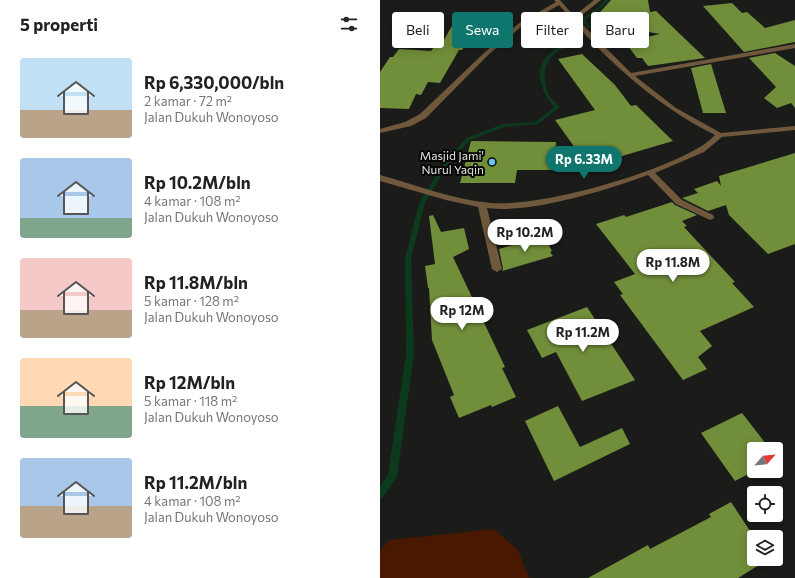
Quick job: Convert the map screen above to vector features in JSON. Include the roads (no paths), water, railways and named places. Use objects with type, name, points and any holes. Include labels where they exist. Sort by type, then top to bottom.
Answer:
[{"type":"street","points":[[582,12],[598,0]]},
{"type":"street","points":[[380,131],[408,124],[423,116],[486,54],[520,25],[558,1],[568,12]]},
{"type":"street","points":[[583,28],[612,59],[671,108],[720,135]]},
{"type":"street","points":[[630,75],[795,46]]},
{"type":"street","points":[[380,178],[442,195],[482,204],[500,206],[546,200],[650,172],[700,150],[720,135],[795,128]]},
{"type":"street","points":[[650,172],[676,200],[710,217]]},
{"type":"street","points":[[482,204],[497,269]]},
{"type":"waterway","points":[[589,27],[583,20],[607,0]]},
{"type":"waterway","points":[[380,494],[392,477],[410,354],[408,259],[422,203],[443,168],[468,139],[503,126],[536,123],[557,107],[548,97],[543,83],[543,70],[547,59],[562,48]]},
{"type":"place","name":"Masjid Jami' Nurul Yaqin","points":[[492,162]]}]
